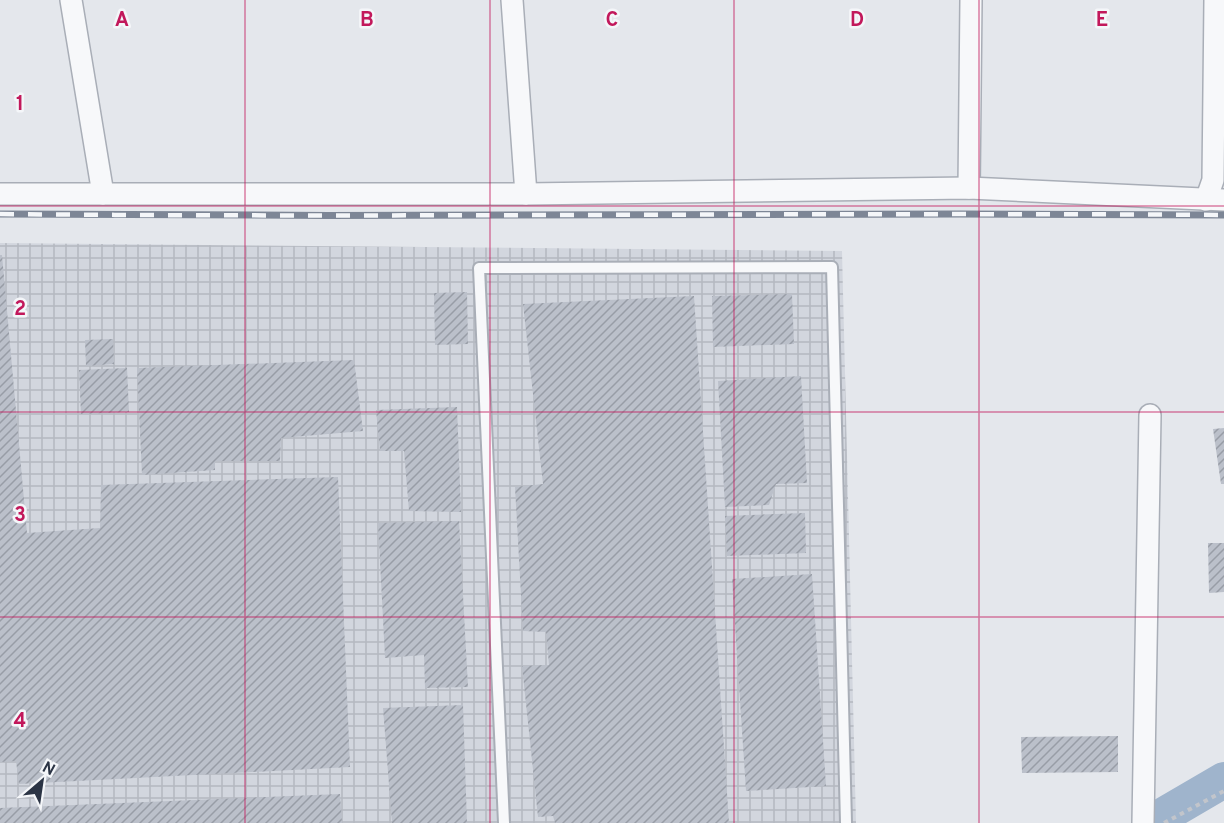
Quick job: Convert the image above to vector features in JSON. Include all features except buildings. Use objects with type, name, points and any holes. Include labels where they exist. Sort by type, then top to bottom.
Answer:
[{"type":"street","points":[[71,0],[103,194]]},
{"type":"street","points":[[512,0],[526,194]]},
{"type":"street","points":[[969,188],[971,0]]},
{"type":"street","points":[[0,194],[526,194],[969,188],[1215,200],[1213,180],[1215,0]]},
{"type":"street","points":[[1143,823],[1150,415]]},
{"type":"lane","points":[[504,823],[479,268],[820,267],[832,267],[846,823]]},
{"type":"path","points":[[1164,823],[1224,791]]},
{"type":"shaded area","points":[[0,243],[842,251],[856,823],[0,823]]},
{"type":"waterway","points":[[1152,822],[1224,780]]},
{"type":"railway","points":[[0,214],[1224,215]]}]
